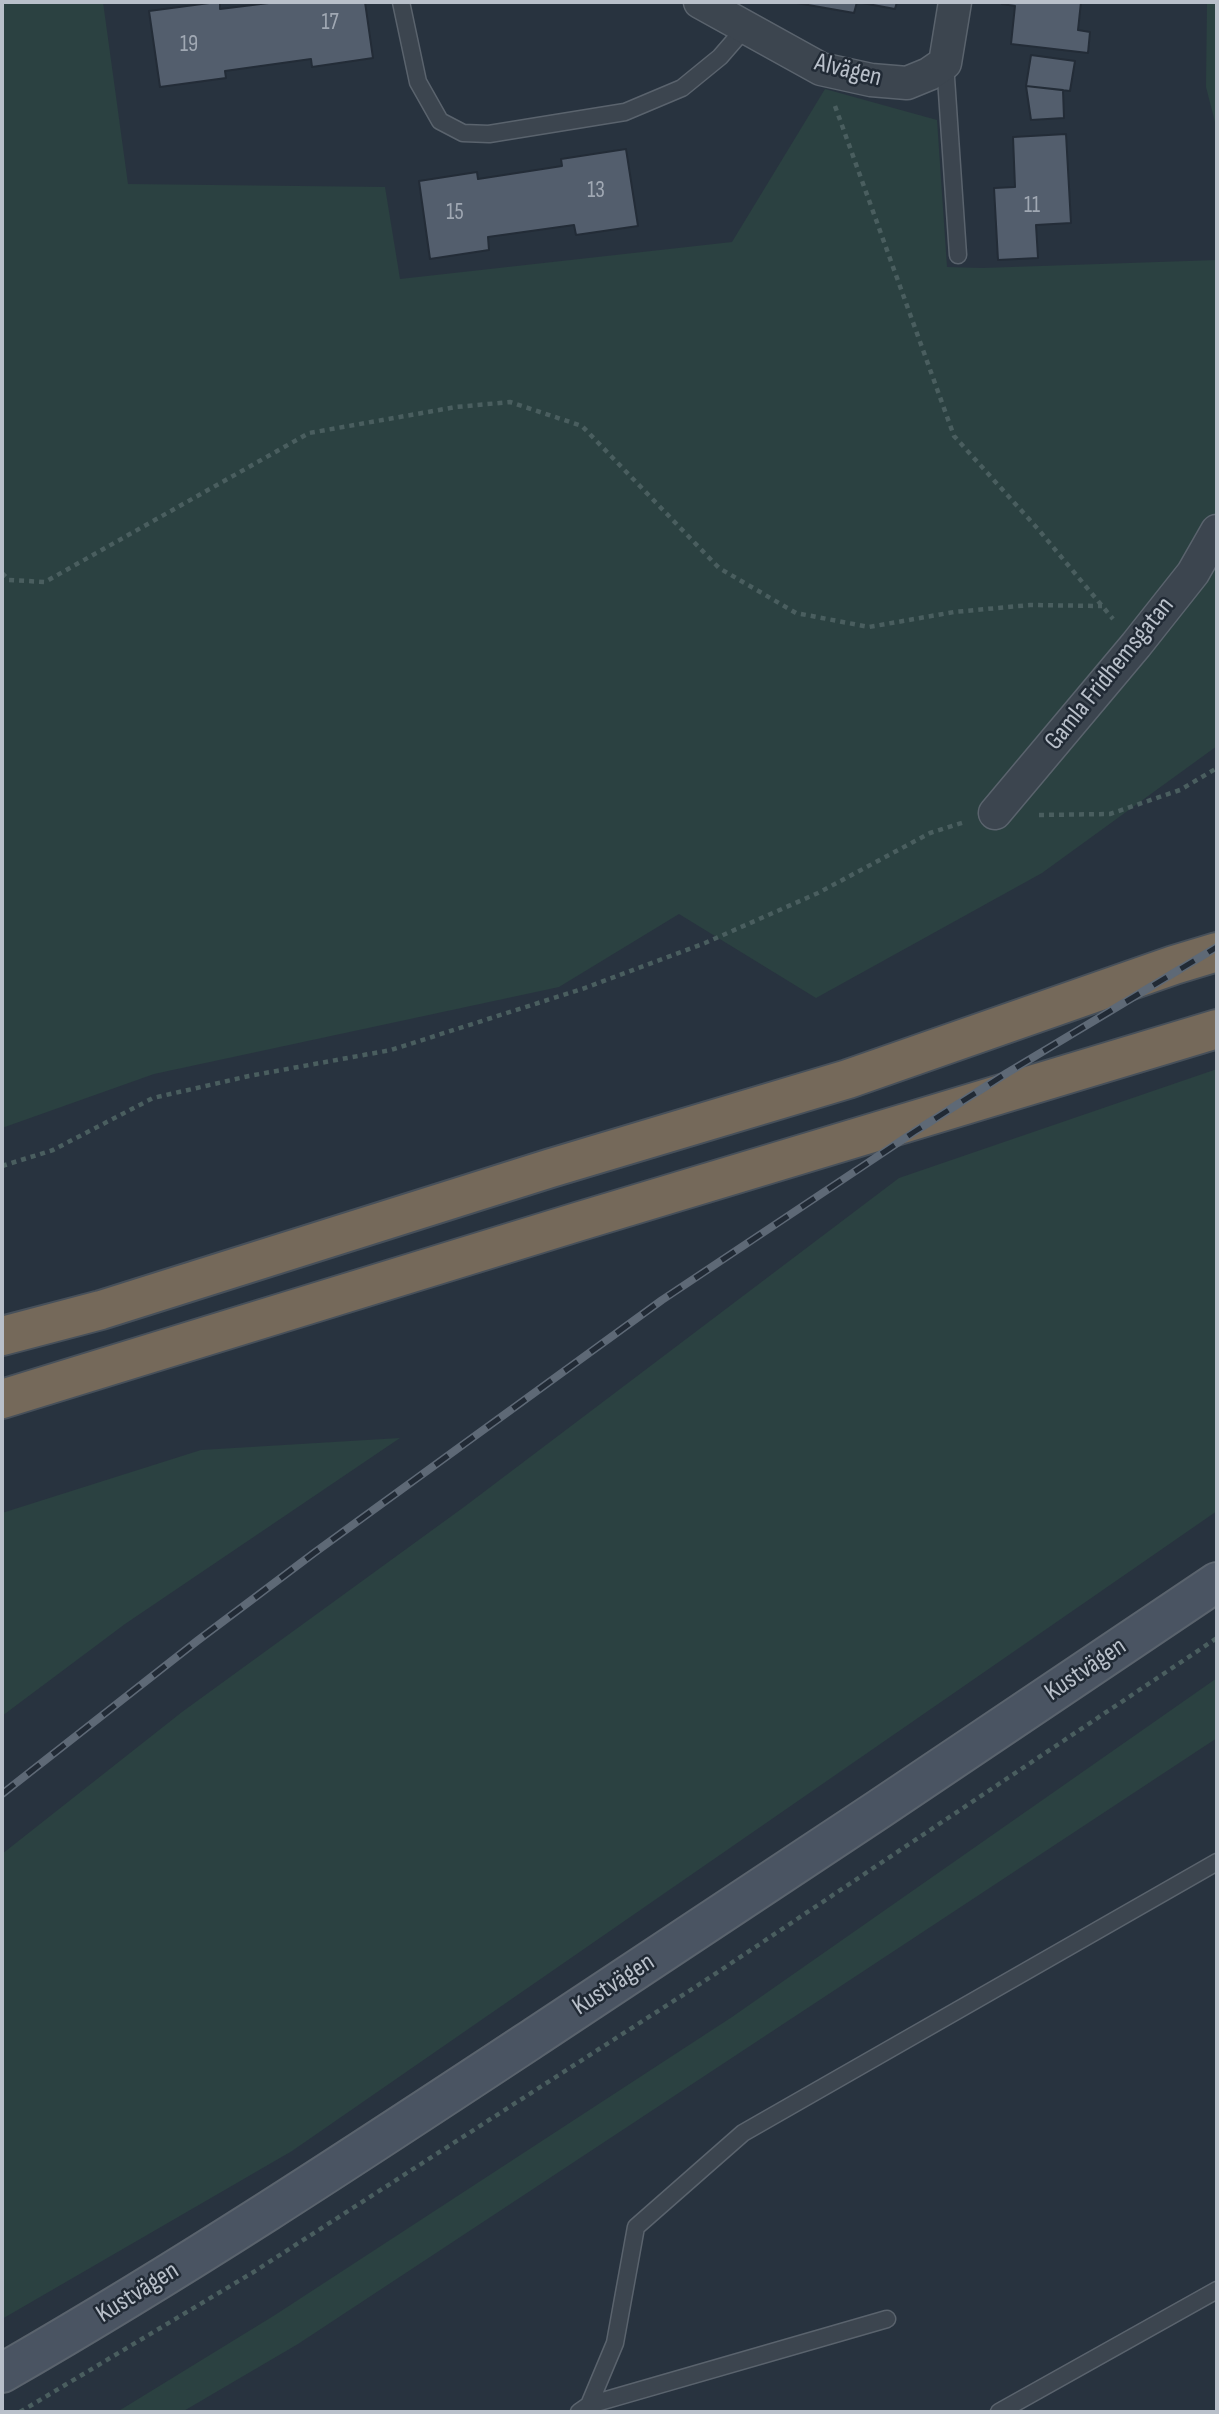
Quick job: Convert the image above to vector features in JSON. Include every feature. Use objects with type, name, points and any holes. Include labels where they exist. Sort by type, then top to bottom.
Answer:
[{"type":"highway","points":[[2,1336],[101,1310],[551,1168],[848,1079],[1217,952]]},
{"type":"highway","points":[[2,1399],[1217,1029]]},
{"type":"main road","name":"Kustvägen","points":[[2,2373],[106,2313],[312,2184],[1217,1582]]},
{"type":"street","name":"Alvägen","points":[[700,2],[821,69],[871,80],[907,83],[929,74],[945,63]]},
{"type":"street","points":[[945,63],[955,2]]},
{"type":"street","name":"Gamla Fridhemsgatan","points":[[995,813],[1193,573],[1217,531]]},
{"type":"lane","points":[[401,2],[418,82],[440,121],[463,133],[489,134],[625,112],[682,88],[720,57],[746,27]]},
{"type":"lane","points":[[945,63],[958,255]]},
{"type":"lane","points":[[584,2409],[615,2343],[636,2227],[743,2133],[1217,1862]]},
{"type":"lane","points":[[999,2412],[1217,2290]]},
{"type":"lane","points":[[584,2409],[887,2319]]},
{"type":"path","points":[[821,69],[954,436],[1038,529],[1136,645]]},
{"type":"path","points":[[2,573],[9,580],[45,582],[309,433],[456,407],[510,402],[582,426],[719,568],[796,613],[869,627],[954,612],[1030,605],[1102,606]]},
{"type":"path","points":[[2,1166],[52,1150],[153,1098],[249,1076],[391,1050],[584,988],[705,943],[818,893],[930,833],[995,813],[1110,814],[1180,790],[1217,768]]},
{"type":"path","points":[[20,2412],[252,2273],[680,1997],[1217,1638]]},
{"type":"green space","points":[[2,2],[103,2],[128,184],[385,187],[400,279],[732,242],[825,89],[937,120],[947,267],[1217,260],[1217,746],[1042,873],[816,998],[679,914],[559,987],[154,1074],[2,1128]]},
{"type":"green space","points":[[1207,2],[1217,2],[1217,130],[1206,87]]},
{"type":"green space","points":[[1217,1069],[1217,1511],[292,2151],[2,2319],[2,1854],[182,1712],[464,1507],[899,1178]]},
{"type":"green space","points":[[400,1438],[125,1624],[2,1716],[2,1513],[201,1450]]},
{"type":"green space","points":[[1217,1678],[1217,1738],[298,2344],[182,2412],[117,2412],[275,2315],[732,2017]]},
{"type":"building","points":[[220,2],[220,9],[277,2],[365,2],[373,58],[312,67],[311,59],[225,71],[226,78],[160,87],[149,11]]},
{"type":"building","points":[[791,2],[857,2],[854,13]]},
{"type":"building","points":[[857,2],[897,2],[895,9]]},
{"type":"building","points":[[1002,2],[1081,2],[1078,30],[1090,32],[1088,53],[1011,44],[1015,6]]},
{"type":"building","points":[[1031,55],[1075,61],[1070,91],[1026,86]]},
{"type":"building","points":[[1026,86],[1063,90],[1064,118],[1031,120]]},
{"type":"building","points":[[1066,134],[1071,223],[1036,225],[1038,258],[998,260],[994,188],[1015,187],[1013,137]]},
{"type":"building","points":[[626,149],[638,226],[576,235],[574,225],[488,237],[489,250],[430,259],[419,181],[477,172],[478,179],[562,166],[561,159]]},
{"type":"railway","points":[[2,1794],[314,1553],[662,1300],[914,1132],[1217,947]]}]
